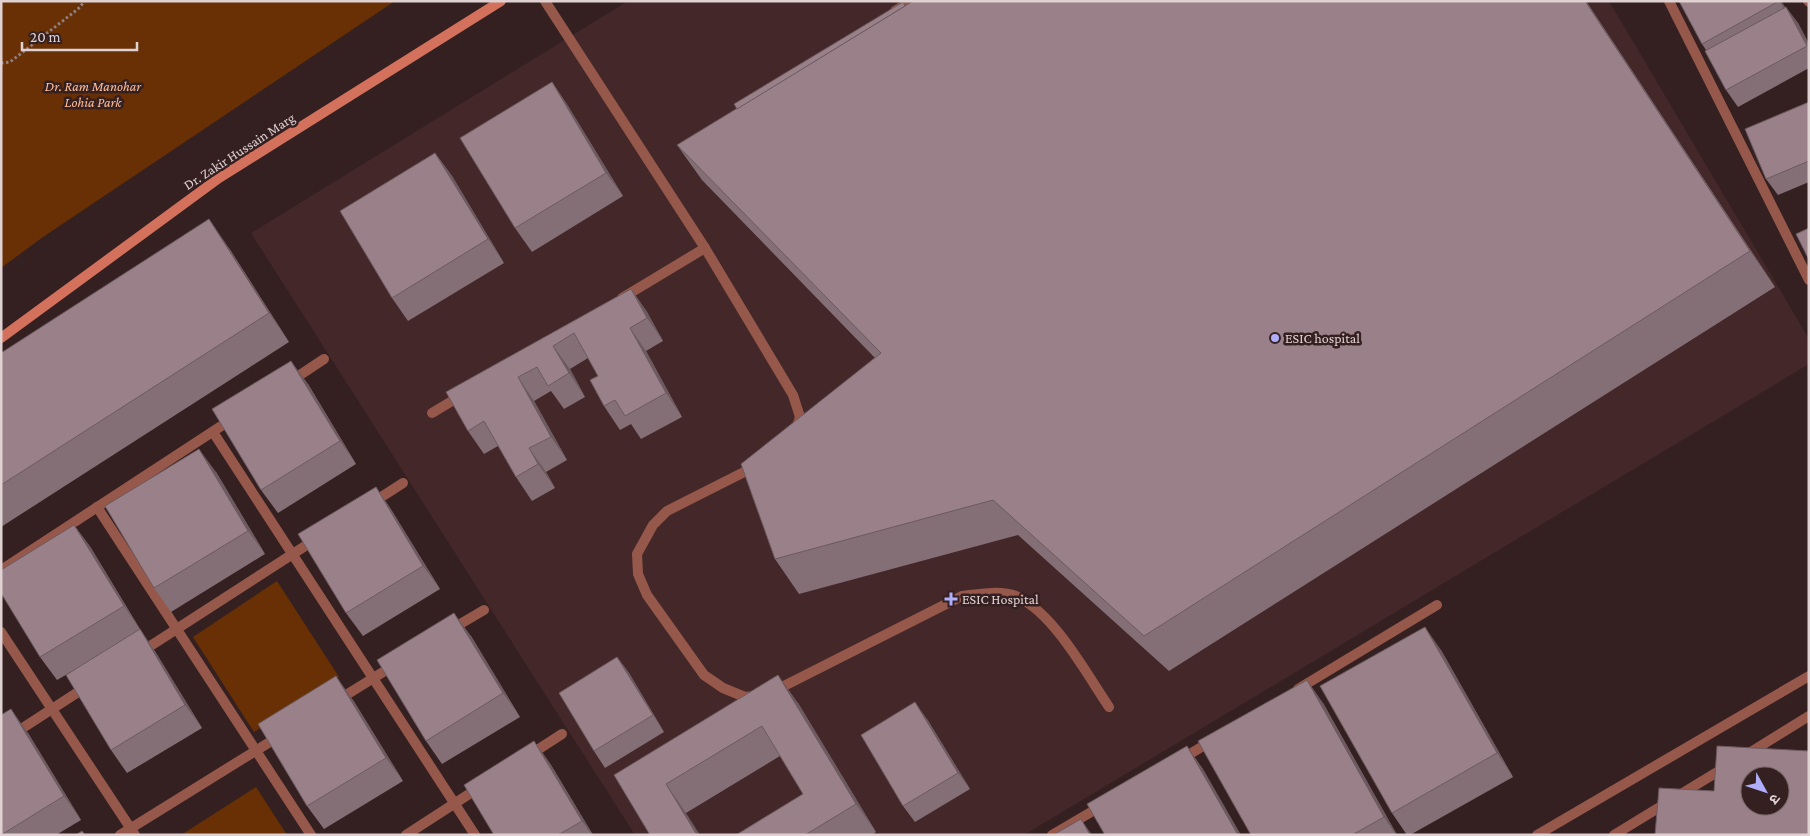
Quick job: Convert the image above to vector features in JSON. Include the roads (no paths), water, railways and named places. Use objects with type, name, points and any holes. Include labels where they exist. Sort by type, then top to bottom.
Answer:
[{"type":"street","name":"Dr. Zakir Hussain Marg","points":[[1,338],[219,178],[501,1]]},
{"type":"street","points":[[545,1],[705,248],[793,395],[800,417],[794,437]]},
{"type":"street","points":[[886,17],[911,1]]},
{"type":"street","points":[[1669,1],[1809,280]]},
{"type":"street","points":[[611,305],[705,248]]},
{"type":"street","points":[[284,385],[324,359]]},
{"type":"street","points":[[432,413],[475,387]]},
{"type":"street","points":[[1,570],[244,411]]},
{"type":"street","points":[[213,432],[475,835]]},
{"type":"street","points":[[769,459],[667,510],[653,525],[637,554],[638,574],[647,594],[704,674],[724,688],[745,697],[765,696],[962,596],[987,592],[1015,596],[1043,615],[1065,642],[1109,707]]},
{"type":"street","points":[[364,508],[403,483]]},
{"type":"street","points":[[97,507],[311,835]]},
{"type":"street","points":[[135,656],[324,534]]},
{"type":"street","points":[[1292,692],[1437,605]]},
{"type":"street","points":[[441,636],[484,610]]},
{"type":"street","points":[[1,632],[133,832]]},
{"type":"street","points":[[332,704],[407,657]]},
{"type":"street","points":[[1537,835],[1809,676]]},
{"type":"street","points":[[1,742],[102,677]]},
{"type":"street","points":[[1614,835],[1809,716]]},
{"type":"street","points":[[120,835],[133,832],[256,750],[290,730]]},
{"type":"street","points":[[521,760],[562,734]]},
{"type":"street","points":[[1172,765],[1224,734]]},
{"type":"street","points":[[406,835],[488,782]]},
{"type":"street","points":[[1052,835],[1112,800]]},
{"type":"place","name":"ESIC hospital","points":[[1275,338]]},
{"type":"place","name":"ESIC Hospital","points":[[951,599]]},
{"type":"park label","name":"Dr. Ram Manohar Lohia Park","points":[[93,94]]}]
